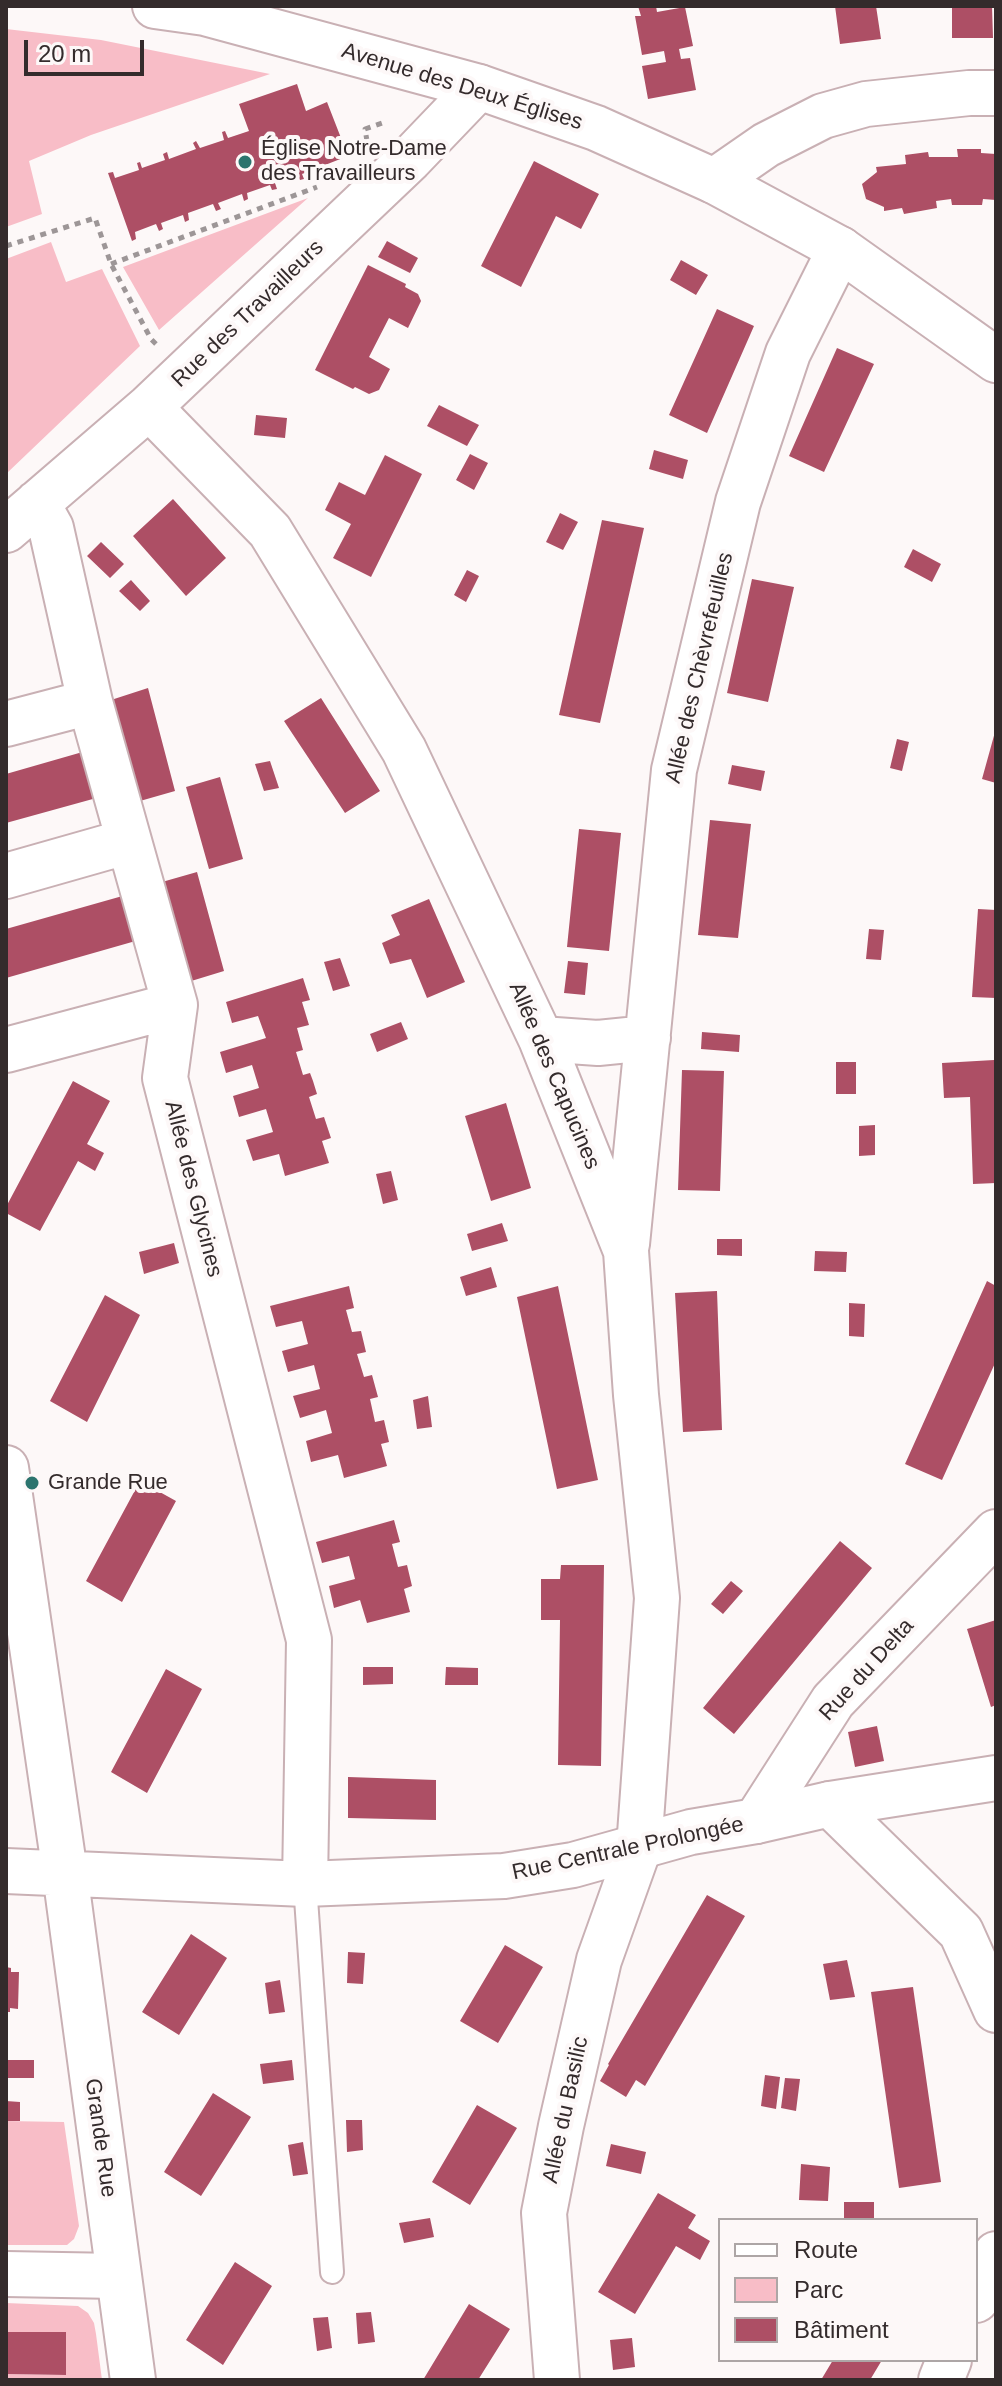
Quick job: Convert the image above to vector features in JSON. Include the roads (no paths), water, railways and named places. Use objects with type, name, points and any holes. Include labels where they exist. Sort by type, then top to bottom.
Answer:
[{"type":"street","name":"Avenue des Deux Églises","points":[[155,6],[205,13],[479,87],[596,128],[714,181],[840,249],[996,360]]},
{"type":"street","name":"Rue des Travailleurs","points":[[22,516],[149,407],[410,159],[479,87]]},
{"type":"street","points":[[714,181],[766,145],[823,116],[866,104],[996,93]]},
{"type":"street","name":"Allée des Chèvrefeuilles","points":[[626,1251],[674,770],[738,502],[788,353],[840,249]]},
{"type":"street","name":"Allée des Capucines","points":[[149,407],[270,531],[404,750],[541,1039],[626,1251],[636,1395],[657,1598],[639,1848]]},
{"type":"street","name":"Allée des Glycines","points":[[22,516],[51,528],[90,702],[175,1005],[165,1078],[309,1640],[305,1884]]},
{"type":"street","points":[[6,724],[90,702]]},
{"type":"street","points":[[6,876],[129,841]]},
{"type":"street","points":[[6,1050],[175,1005]]},
{"type":"street","points":[[541,1039],[598,1043],[648,1038]]},
{"type":"street","name":"Grande Rue","points":[[6,1468],[65,1873],[133,2380]]},
{"type":"street","name":"Rue du Delta","points":[[756,1821],[833,1701],[996,1532]]},
{"type":"street","name":"Rue Centrale Prolongée","points":[[6,1871],[305,1884],[504,1876],[573,1865],[691,1832],[830,1804],[996,1778]]},
{"type":"street","points":[[830,1804],[961,1932],[996,2010]]},
{"type":"street","name":"Allée du Basilic","points":[[557,2380],[544,2213],[599,1960],[639,1848]]},
{"type":"street","points":[[978,2295],[996,2254]]},
{"type":"street","points":[[6,2274],[118,2276]]},
{"type":"lane","points":[[305,1884],[332,2272]]},
{"type":"place","name":"Église Notre-Dame des Travailleurs","points":[[245,162]]},
{"type":"place","name":"Grande Rue","points":[[32,1483]]}]
